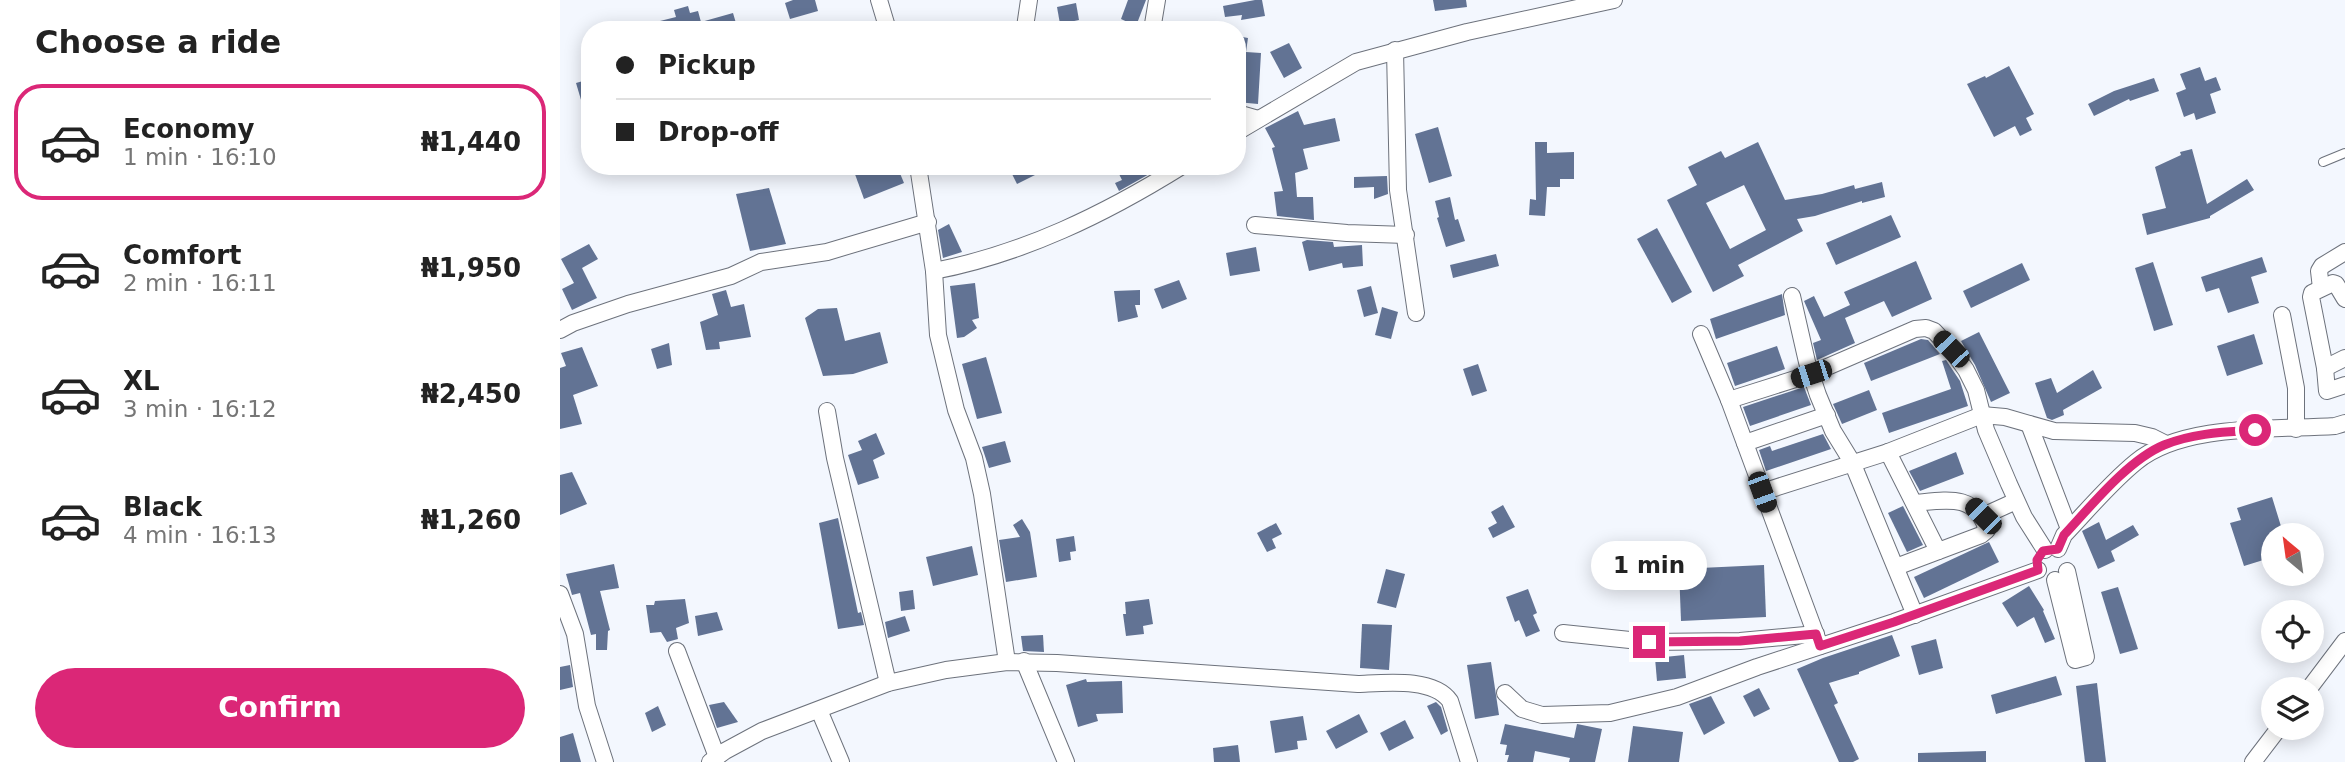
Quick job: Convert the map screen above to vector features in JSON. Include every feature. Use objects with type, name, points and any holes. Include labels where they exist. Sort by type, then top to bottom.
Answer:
[{"type":"street","points":[[879,0],[885,21]]},
{"type":"street","points":[[1026,21],[1029,0]]},
{"type":"street","points":[[1154,21],[1157,0]]},
{"type":"street","points":[[1246,126],[1356,62],[1586,3],[1614,0]]},
{"type":"street","points":[[1395,50],[1398,190],[1416,313]]},
{"type":"street","points":[[1246,116],[1258,119]]},
{"type":"street","points":[[920,175],[934,271],[938,335],[956,410],[974,458],[982,494],[1007,662]]},
{"type":"street","points":[[934,271],[969,264],[1077,225],[1131,198],[1168,175]]},
{"type":"street","points":[[560,330],[628,304],[732,276],[761,262],[827,252],[928,222]]},
{"type":"street","points":[[1255,225],[1406,235]]},
{"type":"street","points":[[2321,288],[2319,271],[2322,266],[2345,252]]},
{"type":"street","points":[[2345,299],[2336,284],[2328,284],[2312,293],[2311,298],[2326,391],[2345,386]]},
{"type":"street","points":[[1792,296],[1811,374],[1827,415],[1852,462],[1915,615]]},
{"type":"street","points":[[2282,316],[2295,388],[2296,429]]},
{"type":"street","points":[[1728,400],[1811,374],[1915,329],[1926,328],[1934,331],[1966,370],[1976,390],[1982,415],[2016,500],[2051,550],[2063,552],[2068,561],[2061,575],[2081,659]]},
{"type":"street","points":[[1701,334],[1745,443],[1818,640]]},
{"type":"street","points":[[2295,388],[2325,374],[2345,358]]},
{"type":"street","points":[[827,411],[835,458],[888,683]]},
{"type":"street","points":[[1745,443],[1827,415]]},
{"type":"street","points":[[1762,492],[1888,452],[1982,415],[2005,416],[2054,431],[2135,433],[2165,444]]},
{"type":"street","points":[[2061,575],[2044,578],[2038,570],[2037,560],[2051,550],[2136,462],[2165,444],[2207,433],[2296,429],[2345,423]]},
{"type":"street","points":[[2029,424],[2069,529]]},
{"type":"street","points":[[1888,452],[1938,551]]},
{"type":"street","points":[[1896,567],[1986,533],[1987,530],[1983,516],[1972,505],[1940,500],[1915,503]]},
{"type":"street","points":[[1983,516],[2016,500]]},
{"type":"street","points":[[1505,693],[1522,709],[1542,715],[1610,713],[1677,696],[1818,640],[1915,615],[2038,570]]},
{"type":"street","points":[[560,594],[575,634],[587,706],[605,762]]},
{"type":"street","points":[[1563,633],[1649,642],[1818,640]]},
{"type":"street","points":[[2318,677],[2345,641]]},
{"type":"street","points":[[677,651],[720,758],[762,732],[888,683],[946,670],[1024,661],[1358,684],[1405,682],[1444,693],[1450,701],[1469,762]]},
{"type":"street","points":[[1024,661],[1066,762]]},
{"type":"street","points":[[819,710],[841,762]]},
{"type":"street","points":[[2253,762],[2270,740]]},
{"type":"lane","points":[[2323,162],[2345,153]]},
{"type":"building","points":[[793,0],[815,0],[818,11],[790,19],[785,3]]},
{"type":"building","points":[[1128,0],[1146,0],[1138,21],[1121,19]]},
{"type":"building","points":[[1262,0],[1265,16],[1241,20],[1242,15],[1225,17],[1223,6]]},
{"type":"building","points":[[1433,0],[1466,0],[1467,7],[1435,11]]},
{"type":"building","points":[[1076,3],[1079,20],[1059,21],[1057,7]]},
{"type":"building","points":[[688,6],[690,13],[698,11],[701,21],[660,21],[676,17],[674,10]]},
{"type":"building","points":[[733,13],[735,21],[705,21]]},
{"type":"building","points":[[1289,43],[1302,68],[1284,78],[1270,52]]},
{"type":"building","points":[[1246,52],[1261,53],[1258,104],[1246,103]]},
{"type":"building","points":[[2009,66],[2034,114],[2026,118],[2032,130],[2020,136],[2015,126],[1994,137],[1967,84]]},
{"type":"building","points":[[2200,67],[2205,81],[2216,77],[2221,90],[2210,94],[2216,113],[2196,120],[2194,113],[2184,117],[2176,93],[2186,89],[2180,74]]},
{"type":"building","points":[[2154,78],[2159,91],[2130,101],[2129,99],[2094,116],[2088,104],[2114,91]]},
{"type":"building","points":[[581,82],[581,100],[576,83]]},
{"type":"building","points":[[1298,111],[1304,125],[1335,118],[1340,141],[1303,149],[1308,169],[1295,173],[1297,197],[1313,197],[1314,220],[1277,216],[1274,192],[1283,191],[1272,148],[1275,147],[1265,128]]},
{"type":"building","points":[[1438,127],[1452,176],[1429,183],[1415,134]]},
{"type":"building","points":[[1535,142],[1547,142],[1547,153],[1574,152],[1574,179],[1560,179],[1560,187],[1547,187],[1545,216],[1529,215],[1530,199],[1536,200]]},
{"type":"building","points":[[1758,142],[1785,200],[1854,185],[1855,189],[1882,182],[1885,197],[1797,219],[1803,231],[1738,265],[1744,276],[1713,292],[1667,200],[1697,185],[1688,167],[1721,151],[1725,158]],"holes":[[[1744,185],[1766,230],[1730,249],[1706,203]]]},
{"type":"building","points":[[2192,149],[2207,204],[2247,179],[2254,190],[2210,218],[2147,235],[2142,214],[2166,208],[2155,167],[2181,155],[2180,152]]},
{"type":"building","points":[[855,175],[901,175],[904,183],[864,199]]},
{"type":"building","points":[[1012,175],[1035,175],[1017,184]]},
{"type":"building","points":[[1120,175],[1147,175],[1119,191],[1115,183],[1122,180]]},
{"type":"building","points":[[1387,176],[1388,194],[1374,199],[1374,187],[1354,188],[1354,177]]},
{"type":"building","points":[[769,188],[786,244],[750,251],[736,194]]},
{"type":"building","points":[[1450,197],[1455,220],[1458,219],[1465,241],[1446,247],[1435,201]]},
{"type":"building","points":[[1891,215],[1901,237],[1836,265],[1826,243]]},
{"type":"building","points":[[949,224],[962,252],[943,258],[938,230]]},
{"type":"building","points":[[1657,228],[1692,292],[1672,303],[1637,239]]},
{"type":"building","points":[[1302,242],[1333,242],[1334,247],[1362,245],[1363,266],[1343,268],[1342,263],[1309,271]]},
{"type":"building","points":[[589,244],[598,259],[582,268],[597,298],[572,310],[562,289],[574,283],[561,259]]},
{"type":"building","points":[[1256,247],[1260,271],[1230,276],[1226,253]]},
{"type":"building","points":[[1496,254],[1499,266],[1453,278],[1450,265]]},
{"type":"building","points":[[2262,257],[2267,272],[2251,277],[2259,303],[2228,313],[2219,288],[2206,292],[2201,277]]},
{"type":"building","points":[[1916,261],[1932,299],[1892,317],[1884,301],[1845,318],[1855,343],[1817,360],[1813,343],[1821,340],[1804,301],[1814,296],[1824,317],[1850,305],[1844,292]]},
{"type":"building","points":[[2153,262],[2173,325],[2154,331],[2135,268]]},
{"type":"building","points":[[2022,263],[2030,280],[1971,308],[1963,291]]},
{"type":"building","points":[[1179,280],[1187,299],[1162,309],[1154,289]]},
{"type":"building","points":[[975,283],[979,318],[972,320],[977,328],[964,337],[957,338],[950,286]]},
{"type":"building","points":[[1371,286],[1378,313],[1364,317],[1357,290]]},
{"type":"building","points":[[726,290],[731,307],[744,304],[751,337],[719,342],[720,349],[706,350],[700,322],[718,315],[712,294]]},
{"type":"building","points":[[1140,290],[1140,305],[1135,305],[1138,317],[1118,322],[1114,291]]},
{"type":"building","points":[[1782,294],[1785,315],[1716,339],[1710,319]]},
{"type":"building","points":[[1382,307],[1398,312],[1391,339],[1375,335]]},
{"type":"building","points":[[837,308],[845,341],[880,332],[888,363],[853,374],[823,376],[805,318],[818,309]]},
{"type":"building","points":[[1979,332],[2010,393],[1991,402],[1961,341]]},
{"type":"building","points":[[2254,334],[2263,364],[2227,376],[2217,346]]},
{"type":"building","points":[[1921,339],[1928,340],[1940,354],[1871,381],[1864,363]]},
{"type":"building","points":[[669,343],[672,365],[657,369],[651,349]]},
{"type":"building","points":[[1777,346],[1785,369],[1735,386],[1727,363]]},
{"type":"building","points":[[582,347],[598,386],[573,395],[582,424],[560,429],[560,368],[566,366],[561,353]]},
{"type":"building","points":[[986,357],[1002,413],[977,419],[962,364]]},
{"type":"building","points":[[1946,360],[1960,381],[1968,406],[1889,433],[1882,413],[1951,389],[1942,361]]},
{"type":"building","points":[[1478,364],[1487,391],[1472,396],[1463,369]]},
{"type":"building","points":[[2093,370],[2102,388],[2063,410],[2064,415],[2052,420],[2047,418],[2035,383],[2051,378],[2057,393]]},
{"type":"building","points":[[1804,387],[1811,405],[1750,426],[1743,407]]},
{"type":"building","points":[[1869,390],[1877,410],[1842,424],[1833,404]]},
{"type":"building","points":[[876,433],[885,454],[873,460],[879,478],[858,485],[848,455],[862,450],[858,441]]},
{"type":"building","points":[[1823,434],[1831,449],[1766,471],[1759,450],[1770,446],[1772,451]]},
{"type":"building","points":[[1005,441],[1011,462],[989,468],[982,447]]},
{"type":"building","points":[[1956,452],[1964,474],[1920,491],[1909,471]]},
{"type":"building","points":[[572,472],[587,504],[560,515],[560,475]]},
{"type":"building","points":[[2272,497],[2280,523],[2261,523],[2261,561],[2244,566],[2230,523],[2241,520],[2237,508]]},
{"type":"building","points":[[1503,505],[1515,527],[1493,538],[1488,528],[1497,523],[1491,512]]},
{"type":"building","points":[[1903,506],[1923,545],[1907,552],[1888,513]]},
{"type":"building","points":[[838,518],[858,613],[861,612],[864,625],[838,629],[819,523]]},
{"type":"building","points":[[1022,519],[1030,532],[1037,577],[1006,582],[999,540],[1020,537],[1013,525]]},
{"type":"building","points":[[2099,522],[2106,540],[2133,525],[2139,535],[2111,551],[2115,561],[2098,569],[2082,531]]},
{"type":"building","points":[[1276,523],[1282,534],[1272,539],[1276,548],[1267,552],[1257,533]]},
{"type":"building","points":[[1074,536],[1076,551],[1070,552],[1071,560],[1059,562],[1056,539]]},
{"type":"building","points":[[1989,542],[1999,562],[1924,598],[1914,577]]},
{"type":"building","points":[[972,546],[978,575],[933,586],[926,557]]},
{"type":"building","points":[[614,564],[619,588],[600,591],[610,630],[607,650],[596,650],[596,634],[591,635],[580,593],[572,595],[566,574]]},
{"type":"building","points":[[1764,565],[1766,617],[1681,621],[1679,569]]},
{"type":"building","points":[[1386,569],[1405,574],[1396,608],[1377,603]]},
{"type":"building","points":[[2029,586],[2044,610],[2055,639],[2045,643],[2034,617],[2017,627],[2002,603]]},
{"type":"building","points":[[2118,587],[2138,649],[2120,654],[2101,592]]},
{"type":"building","points":[[1528,589],[1537,613],[1533,615],[1540,631],[1526,637],[1519,620],[1515,622],[1506,597]]},
{"type":"building","points":[[913,590],[915,609],[901,611],[899,592]]},
{"type":"building","points":[[685,599],[689,623],[676,628],[678,639],[667,642],[661,632],[650,633],[646,605],[654,605],[655,601]]},
{"type":"building","points":[[1149,599],[1153,624],[1143,626],[1144,634],[1126,636],[1123,614],[1126,614],[1125,602]]},
{"type":"building","points":[[717,612],[723,630],[698,636],[695,616]]},
{"type":"building","points":[[905,616],[910,631],[888,638],[885,622]]},
{"type":"building","points":[[1362,624],[1392,625],[1389,670],[1360,668]]},
{"type":"building","points":[[1043,635],[1044,652],[1023,651],[1021,636]]},
{"type":"building","points":[[1892,635],[1900,656],[1859,674],[1829,683],[1838,703],[1834,705],[1859,759],[1839,762],[1797,669]]},
{"type":"building","points":[[1936,639],[1943,668],[1919,675],[1911,646]]},
{"type":"building","points":[[1684,655],[1686,678],[1657,681],[1655,658]]},
{"type":"building","points":[[1491,662],[1499,715],[1475,719],[1467,665]]},
{"type":"building","points":[[570,665],[573,687],[560,690],[560,667]]},
{"type":"building","points":[[2056,676],[2062,695],[1996,714],[1991,695]]},
{"type":"building","points":[[1086,679],[1087,682],[1122,681],[1123,713],[1096,714],[1098,721],[1078,727],[1066,685]]},
{"type":"building","points":[[2097,683],[2106,762],[2085,762],[2076,686]]},
{"type":"building","points":[[1759,688],[1770,709],[1754,717],[1743,696]]},
{"type":"building","points":[[1711,696],[1725,723],[1704,735],[1689,704]]},
{"type":"building","points":[[724,702],[738,722],[717,728],[709,705]]},
{"type":"building","points":[[1436,702],[1441,707],[1448,731],[1441,735],[1427,706]]},
{"type":"building","points":[[658,706],[666,725],[652,732],[645,713]]},
{"type":"building","points":[[1359,714],[1368,732],[1336,749],[1326,731]]},
{"type":"building","points":[[1303,716],[1307,740],[1297,741],[1298,749],[1275,753],[1270,721]]},
{"type":"building","points":[[1405,720],[1414,738],[1389,751],[1380,733]]},
{"type":"building","points":[[1505,724],[1574,738],[1577,724],[1602,729],[1595,762],[1569,762],[1570,758],[1535,751],[1533,762],[1507,762],[1507,745],[1500,744]]},
{"type":"building","points":[[1633,726],[1683,732],[1679,762],[1628,762]]},
{"type":"building","points":[[573,733],[581,762],[560,762],[560,737]]},
{"type":"building","points":[[1238,745],[1240,762],[1214,762],[1213,748]]},
{"type":"building","points":[[1986,751],[1986,762],[1918,762],[1918,753]]},
{"type":"route","points":[[1649,642],[1740,641],[1816,634],[1820,646],[1894,622],[2038,570],[2037,560],[2043,551],[2058,549],[2064,535],[2136,462],[2165,444],[2207,433],[2255,430]]}]
